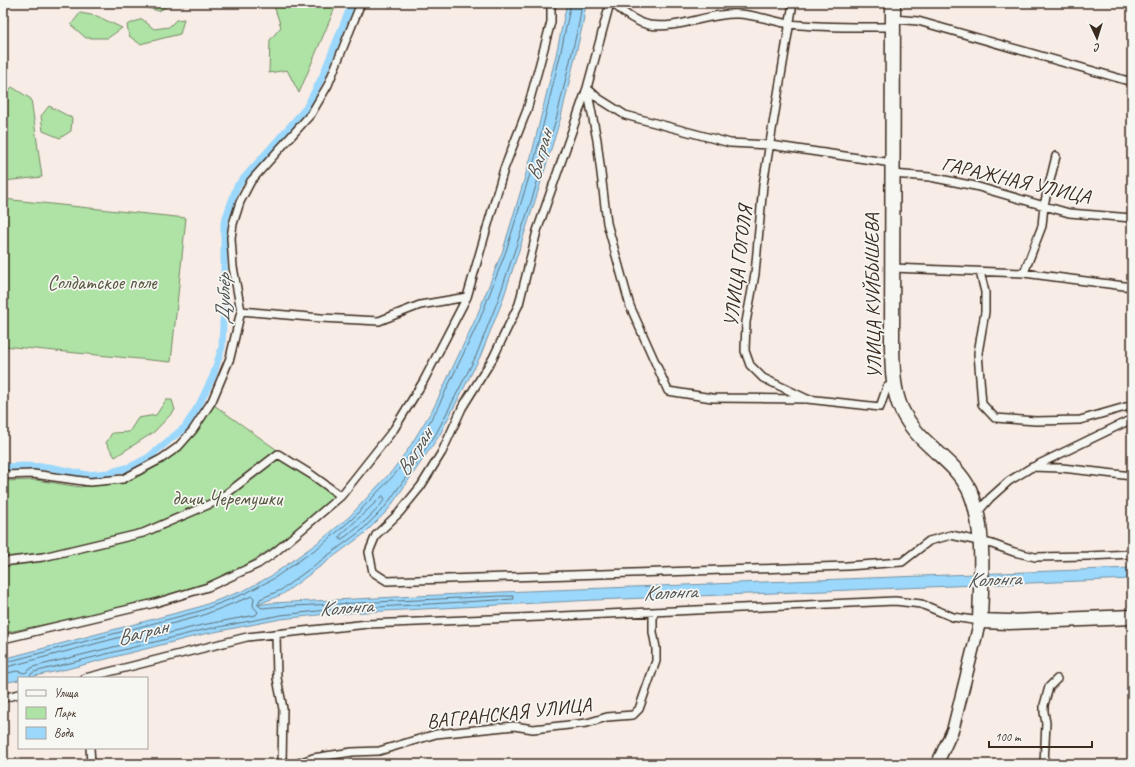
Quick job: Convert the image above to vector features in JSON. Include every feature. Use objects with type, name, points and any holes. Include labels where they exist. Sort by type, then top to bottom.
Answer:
[{"type":"highway","name":"УЛИЦА КУЙБЫШЕВА","points":[[893,3],[892,345],[894,383],[903,415],[928,444],[944,457],[969,489],[977,513],[981,541],[980,621]]},
{"type":"highway","points":[[980,621],[1009,622],[1132,617]]},
{"type":"main road","points":[[937,764],[953,729],[980,621]]},
{"type":"street","points":[[3,474],[33,474],[90,482],[123,479],[161,459],[178,447],[193,430],[212,401],[230,358],[240,311],[233,268],[231,238],[233,224],[240,202],[251,181],[311,114],[328,85],[361,3]]},
{"type":"street","points":[[3,639],[155,603],[208,587],[258,564],[274,553],[342,496],[394,429],[424,382],[467,297],[504,169],[527,110],[551,22],[551,3]]},
{"type":"street","points":[[1132,82],[918,21],[820,27],[790,24],[739,14],[708,17],[671,25],[648,25],[624,14],[612,3],[587,88],[537,231],[519,304],[493,358],[462,408],[442,452],[426,479],[399,513],[376,535],[369,552],[373,572],[388,581],[847,566],[902,562],[929,540],[951,535],[981,541],[1035,557],[1132,554]]},
{"type":"street","name":"УЛИЦА ГОГОЛЯ","points":[[793,3],[764,185],[755,274],[746,322],[744,351],[750,365],[763,378],[807,399],[880,407],[887,387],[894,383]]},
{"type":"street","points":[[587,88],[597,140],[607,223],[630,306],[668,391],[712,398],[807,399]]},
{"type":"street","name":"ГАРАЖНАЯ УЛИЦА","points":[[587,88],[598,98],[625,115],[730,143],[770,145],[892,168],[975,186],[1068,213],[1132,218]]},
{"type":"street","points":[[1024,273],[1042,226],[1044,206],[1056,156]]},
{"type":"street","points":[[892,268],[1024,273],[1132,287]]},
{"type":"street","points":[[980,272],[986,292],[985,312],[978,353],[982,404],[995,418],[1036,421],[1080,420],[1129,406],[1132,408]]},
{"type":"street","points":[[240,311],[379,321],[420,305],[467,297]]},
{"type":"street","points":[[977,513],[990,498],[1009,481],[1032,467],[1132,418]]},
{"type":"street","points":[[3,562],[43,557],[143,533],[216,501],[278,454],[312,474],[342,496]]},
{"type":"street","points":[[1032,467],[1062,468],[1132,476]]},
{"type":"street","points":[[89,677],[247,637],[368,624],[895,601],[921,604],[953,617],[980,621]]},
{"type":"street","name":"ВАГРАНСКАЯ УЛИЦА","points":[[296,764],[313,758],[352,752],[379,751],[436,734],[514,726],[533,729],[587,723],[607,717],[633,715],[639,709],[656,661],[656,648],[653,632],[653,612]]},
{"type":"street","points":[[276,634],[277,678],[283,709],[282,764]]},
{"type":"street","points":[[1044,764],[1046,723],[1044,705],[1049,687],[1057,679]]},
{"type":"street","points":[[3,698],[18,694]]},
{"type":"street","points":[[90,749],[91,764]]},
{"type":"green space","points":[[138,3],[172,3],[159,11],[135,5]]},
{"type":"green space","points":[[273,3],[337,3],[299,93],[287,70],[269,73],[270,40],[281,27]]},
{"type":"green space","points":[[80,13],[97,16],[122,28],[108,38],[86,38],[71,25]]},
{"type":"green space","points":[[142,19],[154,29],[169,27],[176,20],[184,19],[180,34],[140,44],[129,36],[127,25]]},
{"type":"green space","points":[[12,87],[31,99],[42,177],[3,181],[3,97]]},
{"type":"green space","points":[[49,106],[72,118],[71,131],[60,138],[43,131],[41,116]]},
{"type":"green space","name":"Солдатское поле","points":[[3,199],[186,218],[171,362],[3,346]]},
{"type":"green space","points":[[166,400],[172,400],[175,410],[154,432],[115,457],[106,443],[112,433],[129,432],[138,418],[156,415]]},
{"type":"green space","name":"дачи Черемушки","points":[[214,405],[339,494],[280,543],[240,569],[193,589],[115,610],[3,633],[3,481],[36,480],[80,487],[118,482],[146,472],[170,458],[197,431]]},
{"type":"water","points":[[567,3],[586,3],[583,23],[561,117],[502,302],[480,357],[439,436],[388,510],[364,534],[283,594],[257,605],[271,603],[501,592],[1132,568],[1132,579],[595,600],[327,614],[281,619],[204,634],[67,669],[31,677],[18,677],[18,680],[3,683],[3,659],[199,607],[245,590],[271,576],[320,541],[349,517],[392,471],[409,448],[434,407],[476,318],[503,250],[531,157]]},
{"type":"waterway","name":"Дублёр","points":[[3,467],[49,467],[87,475],[108,473],[130,467],[149,457],[185,427],[199,405],[213,376],[222,347],[224,300],[224,223],[237,186],[306,108],[322,77],[352,3]]},
{"type":"water label","name":"Вагран","points":[[539,155]]},
{"type":"water label","name":"Вагран","points":[[414,452]]},
{"type":"water label","name":"Колонга","points":[[994,579]]},
{"type":"water label","name":"Колонга","points":[[670,592]]},
{"type":"water label","name":"Колонга","points":[[346,607]]},
{"type":"water label","name":"Вагран","points":[[142,632]]}]
